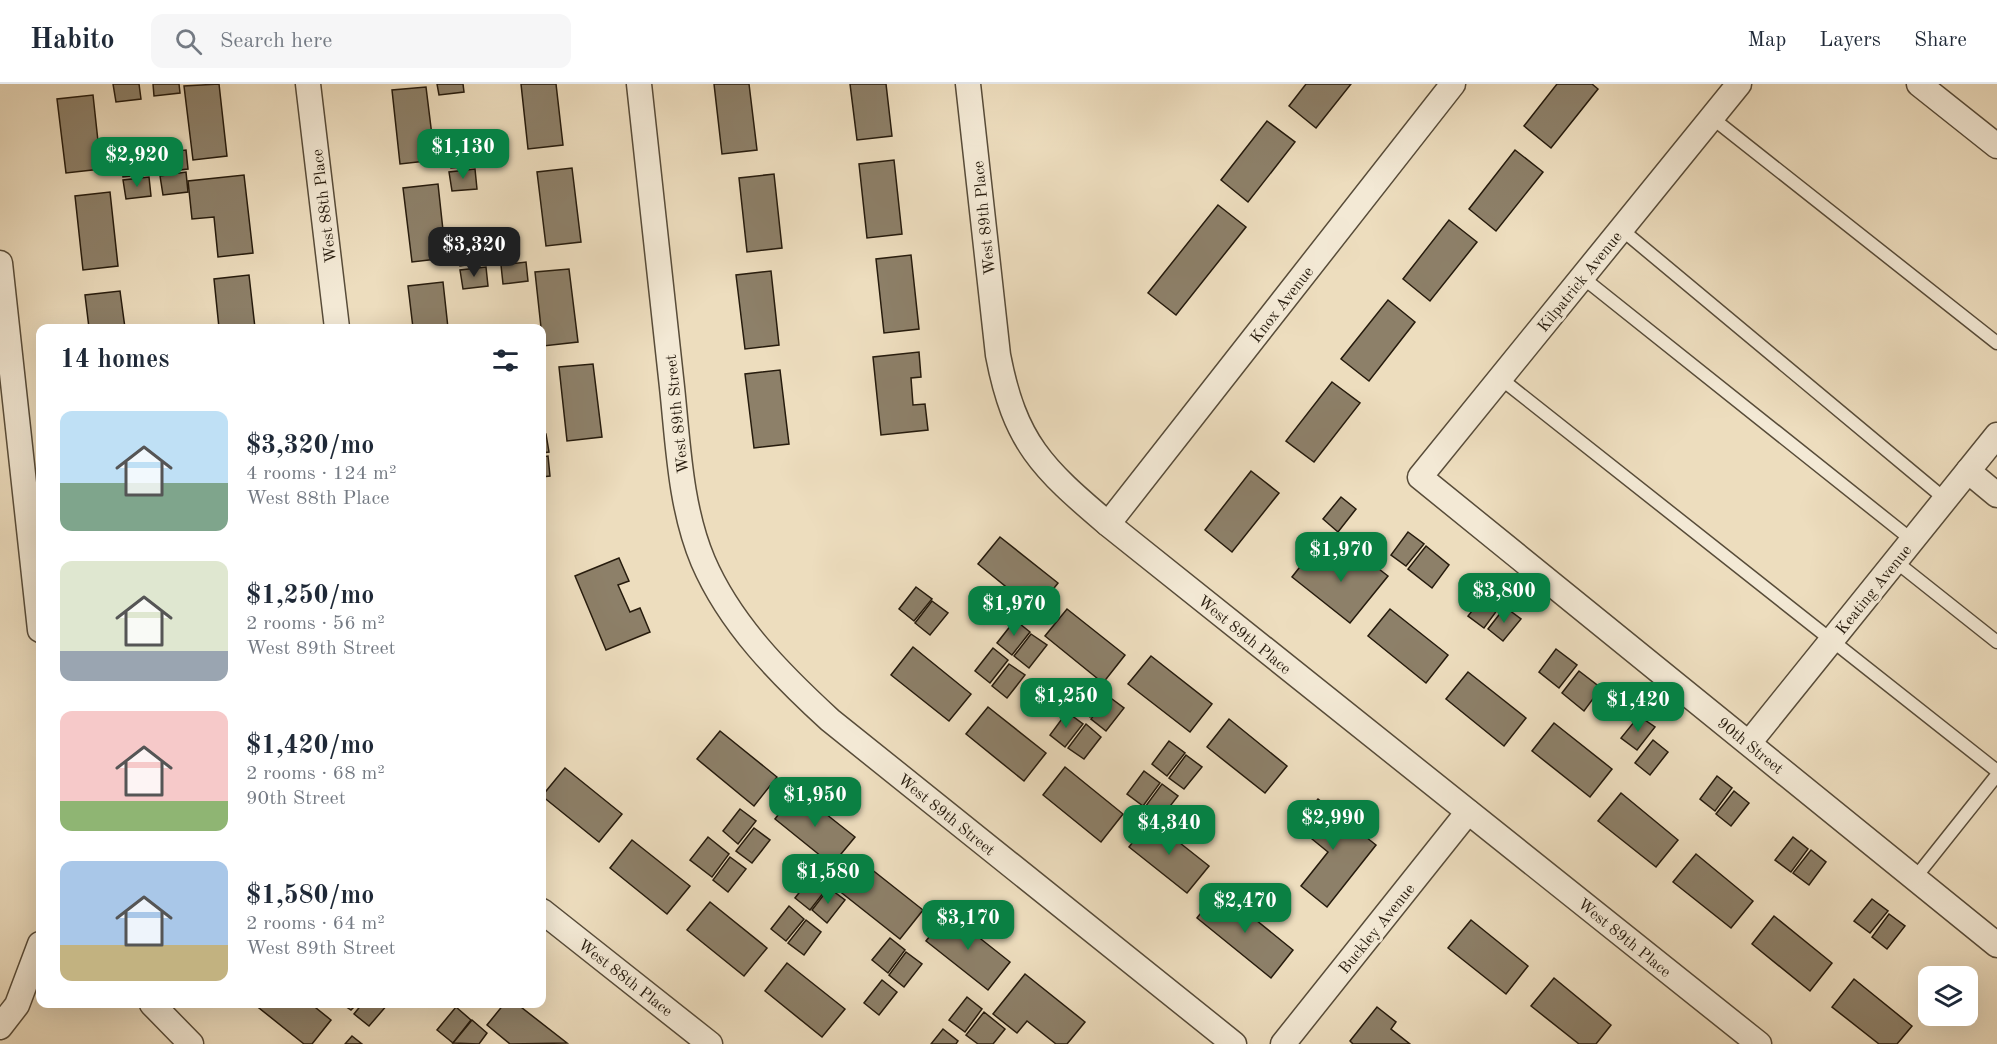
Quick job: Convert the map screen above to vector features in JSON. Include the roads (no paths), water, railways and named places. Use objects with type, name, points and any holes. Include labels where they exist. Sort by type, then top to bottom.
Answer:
[{"type":"street","name":"West 88th Place","points":[[308,84],[337,324]]},
{"type":"street","name":"West 89th Street","points":[[639,84],[683,480],[690,517],[703,560],[723,599],[755,643],[792,685],[830,720],[1234,1044]]},
{"type":"street","name":"West 89th Place","points":[[968,84],[998,355],[1005,390],[1016,422],[1035,454],[1060,483],[1108,524],[1759,1044]]},
{"type":"street","name":"Knox Avenue","points":[[1108,524],[1453,84]]},
{"type":"street","name":"Kilpatrick Avenue","points":[[1420,477],[1738,84]]},
{"type":"street","points":[[1919,84],[1997,146]]},
{"type":"street","points":[[0,263],[36,593]]},
{"type":"street","name":"Keating Avenue","points":[[1749,743],[1997,435]]},
{"type":"street","points":[[1968,471],[1997,495]]},
{"type":"street","name":"90th Street","points":[[1420,477],[1997,945]]},
{"type":"street","name":"Buckley Avenue","points":[[1283,1044],[1468,812]]},
{"type":"street","name":"West 88th Place","points":[[546,914],[710,1044]]},
{"type":"street","points":[[17,1005],[36,955]]},
{"type":"street","points":[[0,1027],[36,986]]},
{"type":"street","points":[[156,1008],[191,1044]]},
{"type":"lane","points":[[1711,117],[1997,343]]},
{"type":"lane","points":[[1620,230],[1945,499]]},
{"type":"lane","points":[[1582,277],[1912,540]]},
{"type":"lane","points":[[1500,378],[1997,773],[1915,878]]},
{"type":"lane","points":[[1895,561],[1997,642]]}]
